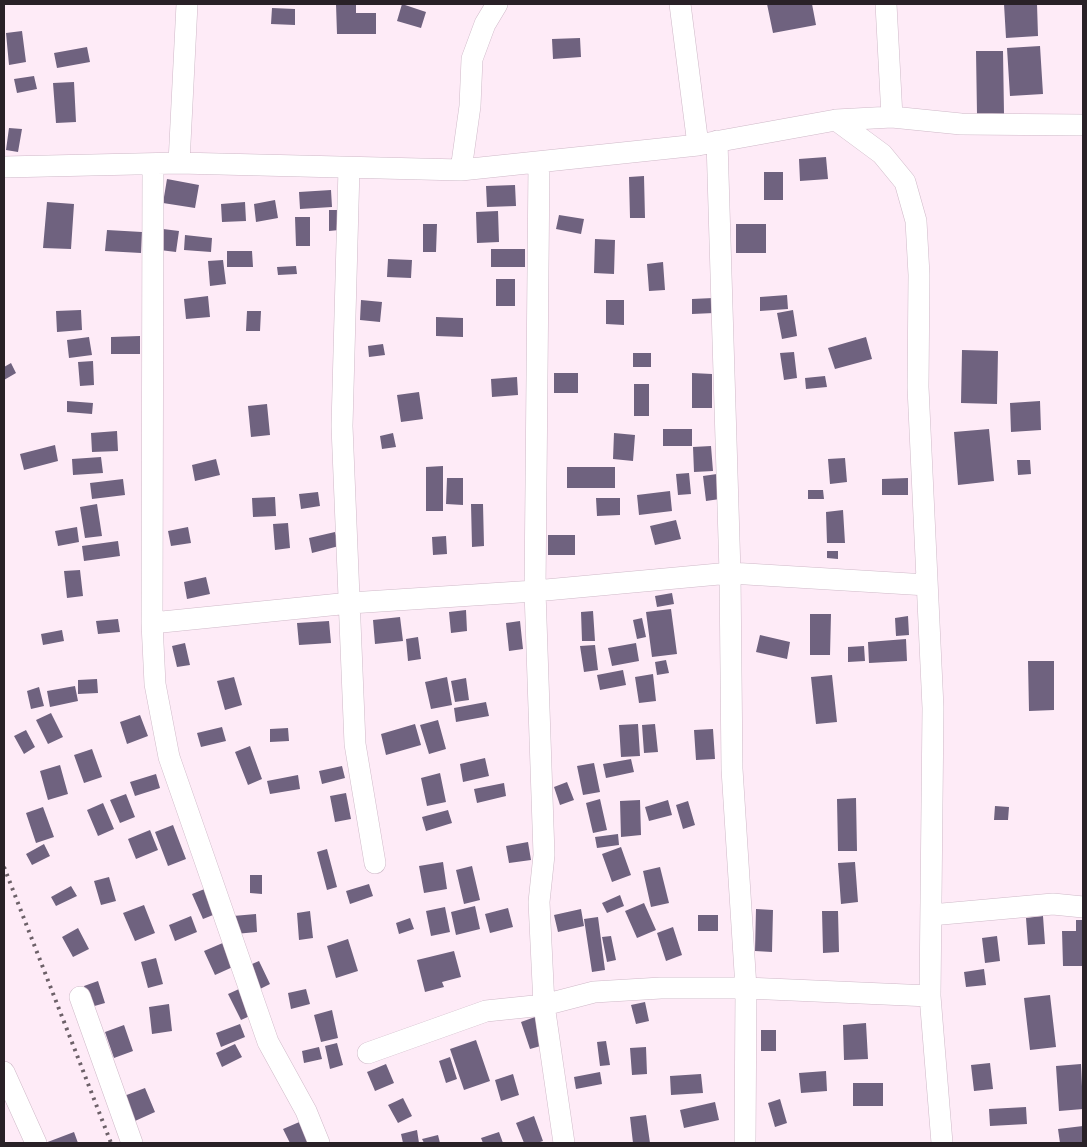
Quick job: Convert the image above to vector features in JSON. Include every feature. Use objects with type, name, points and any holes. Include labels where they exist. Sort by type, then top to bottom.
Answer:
[{"type":"street","points":[[179,163],[187,4]]},
{"type":"street","points":[[461,170],[470,106],[472,59],[485,24],[497,4]]},
{"type":"street","points":[[680,4],[708,143],[730,573],[732,769],[746,988],[745,1143]]},
{"type":"street","points":[[886,4],[892,118]]},
{"type":"street","points":[[4,168],[179,163],[461,170],[708,143],[836,120],[892,118],[960,124],[1083,125]]},
{"type":"street","points":[[836,120],[882,154],[905,182],[916,221],[919,275],[918,387],[933,708],[930,996],[942,1143]]},
{"type":"street","points":[[539,162],[535,591],[544,856],[539,902],[544,1005],[564,1143]]},
{"type":"street","points":[[153,164],[152,622],[155,684],[169,757],[268,1042],[306,1111],[320,1143]]},
{"type":"street","points":[[348,168],[342,426],[355,744],[375,863]]},
{"type":"street","points":[[152,622],[350,602],[535,591],[730,573],[927,585]]},
{"type":"street","points":[[931,915],[1052,904],[1083,907]]},
{"type":"street","points":[[368,1053],[486,1011],[544,1005],[594,992],[661,988],[746,988],[930,996]]},
{"type":"street","points":[[80,997],[132,1143]]},
{"type":"street","points":[[4,1072],[36,1143]]},
{"type":"building","points":[[336,4],[356,4],[356,13],[376,13],[376,34],[337,34]]},
{"type":"building","points":[[402,4],[426,12],[421,28],[397,21]]},
{"type":"building","points":[[767,4],[812,4],[816,25],[773,33]]},
{"type":"building","points":[[1004,4],[1037,4],[1038,36],[1006,38]]},
{"type":"building","points":[[272,8],[295,9],[295,25],[271,24]]},
{"type":"building","points":[[22,31],[26,62],[9,65],[6,33]]},
{"type":"building","points":[[580,38],[581,57],[553,59],[552,39]]},
{"type":"building","points":[[1040,46],[1043,94],[1010,96],[1007,48]]},
{"type":"building","points":[[87,47],[90,62],[57,68],[54,53]]},
{"type":"building","points":[[976,51],[1003,51],[1004,114],[977,114]]},
{"type":"building","points":[[34,76],[37,89],[17,93],[14,79]]},
{"type":"building","points":[[74,82],[76,122],[56,123],[53,83]]},
{"type":"building","points":[[9,128],[22,129],[18,152],[6,150]]},
{"type":"building","points":[[826,157],[828,179],[800,181],[799,159]]},
{"type":"building","points":[[764,172],[783,172],[783,200],[764,200]]},
{"type":"building","points":[[644,176],[645,218],[630,218],[629,177]]},
{"type":"building","points":[[167,179],[199,185],[195,208],[163,203]]},
{"type":"building","points":[[515,185],[516,206],[487,207],[486,186]]},
{"type":"building","points":[[331,190],[332,207],[300,209],[299,192]]},
{"type":"building","points":[[275,200],[278,218],[256,222],[254,204]]},
{"type":"building","points":[[47,202],[74,204],[71,249],[43,248]]},
{"type":"building","points":[[245,202],[246,221],[222,222],[221,204]]},
{"type":"building","points":[[329,210],[339,210],[339,230],[329,231]]},
{"type":"building","points":[[498,211],[499,242],[477,243],[476,212]]},
{"type":"building","points":[[559,215],[584,219],[581,234],[556,229]]},
{"type":"building","points":[[295,217],[310,217],[310,246],[296,246]]},
{"type":"building","points":[[423,224],[437,224],[436,252],[423,252]]},
{"type":"building","points":[[736,224],[766,224],[766,253],[736,253]]},
{"type":"building","points":[[163,229],[179,231],[176,252],[160,250]]},
{"type":"building","points":[[107,230],[142,232],[141,253],[105,251]]},
{"type":"building","points":[[185,235],[212,238],[211,252],[184,250]]},
{"type":"building","points":[[595,239],[615,240],[614,274],[594,273]]},
{"type":"building","points":[[491,249],[525,249],[525,267],[491,267]]},
{"type":"building","points":[[227,251],[252,251],[253,267],[227,267]]},
{"type":"building","points":[[388,259],[412,260],[411,278],[387,277]]},
{"type":"building","points":[[223,260],[226,284],[210,286],[208,261]]},
{"type":"building","points":[[663,262],[665,290],[649,291],[647,264]]},
{"type":"building","points":[[296,266],[297,274],[278,275],[277,267]]},
{"type":"building","points":[[496,279],[515,279],[515,306],[496,306]]},
{"type":"building","points":[[787,295],[788,309],[760,311],[760,297]]},
{"type":"building","points":[[208,296],[210,317],[186,319],[184,299]]},
{"type":"building","points":[[713,298],[714,313],[692,314],[692,299]]},
{"type":"building","points":[[361,300],[382,302],[380,322],[360,320]]},
{"type":"building","points":[[606,300],[624,300],[624,325],[606,324]]},
{"type":"building","points":[[81,310],[82,330],[57,332],[56,311]]},
{"type":"building","points":[[793,310],[797,336],[782,339],[777,313]]},
{"type":"building","points":[[247,311],[261,311],[260,331],[246,331]]},
{"type":"building","points":[[436,317],[463,318],[463,337],[436,336]]},
{"type":"building","points":[[140,336],[140,354],[111,354],[111,337]]},
{"type":"building","points":[[89,337],[92,355],[69,358],[67,340]]},
{"type":"building","points":[[866,337],[872,359],[835,369],[828,348]]},
{"type":"building","points":[[383,344],[385,355],[369,357],[368,346]]},
{"type":"building","points":[[962,350],[998,351],[997,404],[961,403]]},
{"type":"building","points":[[794,352],[797,378],[784,380],[780,353]]},
{"type":"building","points":[[633,353],[651,353],[651,367],[633,367]]},
{"type":"building","points":[[93,361],[94,385],[80,386],[78,362]]},
{"type":"building","points":[[11,363],[16,373],[4,380],[4,367]]},
{"type":"building","points":[[554,373],[578,373],[578,393],[554,393]]},
{"type":"building","points":[[692,373],[712,374],[712,408],[692,408]]},
{"type":"building","points":[[825,376],[827,387],[806,389],[805,378]]},
{"type":"building","points":[[517,377],[518,395],[492,397],[491,379]]},
{"type":"building","points":[[634,384],[649,384],[649,416],[634,416]]},
{"type":"building","points":[[419,392],[423,419],[401,422],[397,395]]},
{"type":"building","points":[[67,401],[93,403],[92,414],[67,412]]},
{"type":"building","points":[[1040,401],[1041,430],[1011,432],[1010,403]]},
{"type":"building","points":[[267,404],[270,435],[251,437],[248,406]]},
{"type":"building","points":[[663,429],[692,429],[692,446],[663,446]]},
{"type":"building","points":[[989,429],[994,481],[958,485],[954,432]]},
{"type":"building","points":[[117,431],[118,451],[92,452],[91,433]]},
{"type":"building","points":[[393,433],[396,447],[382,449],[380,436]]},
{"type":"building","points":[[614,433],[635,435],[633,461],[613,459]]},
{"type":"building","points":[[55,445],[58,461],[24,470],[20,454]]},
{"type":"building","points":[[711,446],[713,471],[694,472],[693,447]]},
{"type":"building","points":[[101,457],[103,473],[73,475],[72,459]]},
{"type":"building","points":[[845,458],[847,482],[830,484],[828,459]]},
{"type":"building","points":[[216,459],[220,475],[195,481],[192,465]]},
{"type":"building","points":[[1017,460],[1030,460],[1031,474],[1018,475]]},
{"type":"building","points":[[443,466],[443,511],[426,511],[426,467]]},
{"type":"building","points":[[567,467],[615,467],[615,488],[567,488]]},
{"type":"building","points":[[689,473],[691,494],[678,495],[676,474]]},
{"type":"building","points":[[717,474],[720,499],[706,501],[703,476]]},
{"type":"building","points":[[447,478],[463,478],[463,505],[446,504]]},
{"type":"building","points":[[908,478],[908,495],[882,495],[882,479]]},
{"type":"building","points":[[123,479],[125,495],[92,499],[90,483]]},
{"type":"building","points":[[808,490],[823,490],[824,499],[808,499]]},
{"type":"building","points":[[670,491],[672,511],[639,515],[637,495]]},
{"type":"building","points":[[318,492],[320,506],[301,509],[299,494]]},
{"type":"building","points":[[275,497],[276,516],[253,517],[252,498]]},
{"type":"building","points":[[596,498],[620,498],[620,515],[597,516]]},
{"type":"building","points":[[97,504],[102,536],[85,538],[80,507]]},
{"type":"building","points":[[471,504],[483,504],[484,546],[472,547]]},
{"type":"building","points":[[843,510],[845,543],[827,543],[826,512]]},
{"type":"building","points":[[676,520],[681,539],[655,545],[650,526]]},
{"type":"building","points":[[288,523],[290,548],[275,550],[273,524]]},
{"type":"building","points":[[77,527],[79,542],[58,546],[55,531]]},
{"type":"building","points":[[188,527],[191,543],[171,546],[168,531]]},
{"type":"building","points":[[335,532],[339,546],[312,553],[309,538]]},
{"type":"building","points":[[548,535],[575,535],[575,555],[548,555]]},
{"type":"building","points":[[446,536],[447,554],[433,555],[432,537]]},
{"type":"building","points":[[118,541],[120,556],[84,561],[82,546]]},
{"type":"building","points":[[827,551],[838,551],[838,559],[827,558]]},
{"type":"building","points":[[80,570],[83,596],[67,598],[64,571]]},
{"type":"building","points":[[206,577],[210,594],[187,599],[184,582]]},
{"type":"building","points":[[672,593],[674,604],[657,607],[655,596]]},
{"type":"building","points":[[671,609],[677,654],[652,657],[646,612]]},
{"type":"building","points":[[466,610],[467,631],[451,633],[449,612]]},
{"type":"building","points":[[593,611],[595,641],[582,641],[581,612]]},
{"type":"building","points":[[810,614],[831,614],[830,655],[810,655]]},
{"type":"building","points":[[908,616],[909,635],[896,636],[895,618]]},
{"type":"building","points":[[400,617],[403,641],[375,644],[373,620]]},
{"type":"building","points":[[642,618],[646,637],[637,639],[633,620]]},
{"type":"building","points":[[118,619],[120,632],[98,634],[96,621]]},
{"type":"building","points":[[329,621],[331,643],[299,645],[297,623]]},
{"type":"building","points":[[520,621],[523,649],[509,651],[506,623]]},
{"type":"building","points":[[62,630],[64,641],[43,645],[41,634]]},
{"type":"building","points":[[760,635],[790,642],[787,659],[756,652]]},
{"type":"building","points":[[418,637],[421,659],[408,661],[406,639]]},
{"type":"building","points":[[906,639],[907,661],[869,663],[868,642]]},
{"type":"building","points":[[185,643],[190,665],[177,667],[172,646]]},
{"type":"building","points":[[636,643],[639,661],[612,666],[608,648]]},
{"type":"building","points":[[595,645],[598,670],[584,672],[580,646]]},
{"type":"building","points":[[864,646],[865,661],[848,662],[848,647]]},
{"type":"building","points":[[666,660],[669,673],[657,675],[655,662]]},
{"type":"building","points":[[1028,661],[1054,661],[1054,710],[1029,711]]},
{"type":"building","points":[[623,670],[626,685],[600,690],[597,675]]},
{"type":"building","points":[[653,674],[656,701],[639,703],[635,677]]},
{"type":"building","points":[[832,675],[837,722],[816,724],[811,677]]},
{"type":"building","points":[[234,677],[242,705],[225,710],[217,681]]},
{"type":"building","points":[[447,677],[452,705],[431,709],[425,682]]},
{"type":"building","points":[[466,678],[469,700],[455,702],[451,681]]},
{"type":"building","points":[[97,679],[98,693],[78,694],[78,680]]},
{"type":"building","points":[[75,686],[78,701],[50,707],[47,691]]},
{"type":"building","points":[[39,687],[44,706],[31,709],[27,691]]},
{"type":"building","points":[[486,702],[489,716],[456,722],[454,708]]},
{"type":"building","points":[[51,713],[63,737],[48,744],[36,720]]},
{"type":"building","points":[[140,715],[148,736],[127,744],[120,722]]},
{"type":"building","points":[[438,720],[446,749],[429,754],[420,725]]},
{"type":"building","points":[[415,724],[421,745],[386,755],[381,734]]},
{"type":"building","points":[[638,724],[640,756],[621,757],[619,725]]},
{"type":"building","points":[[655,724],[658,752],[644,753],[642,725]]},
{"type":"building","points":[[222,727],[226,741],[201,747],[197,733]]},
{"type":"building","points":[[288,728],[289,741],[270,742],[270,729]]},
{"type":"building","points":[[713,729],[715,759],[696,760],[694,730]]},
{"type":"building","points":[[26,730],[35,747],[24,754],[14,736]]},
{"type":"building","points":[[250,746],[262,779],[248,785],[235,752]]},
{"type":"building","points":[[92,749],[102,777],[84,783],[74,755]]},
{"type":"building","points":[[485,758],[489,776],[463,782],[460,764]]},
{"type":"building","points":[[631,759],[634,772],[606,778],[603,764]]},
{"type":"building","points":[[594,763],[600,792],[583,795],[577,766]]},
{"type":"building","points":[[60,765],[68,794],[48,800],[40,771]]},
{"type":"building","points":[[342,766],[345,778],[322,784],[319,771]]},
{"type":"building","points":[[440,773],[446,802],[427,806],[421,778]]},
{"type":"building","points":[[156,774],[160,788],[135,796],[130,782]]},
{"type":"building","points":[[298,775],[300,789],[270,794],[267,781]]},
{"type":"building","points":[[567,782],[574,800],[560,805],[554,787]]},
{"type":"building","points":[[504,783],[506,796],[477,803],[474,789]]},
{"type":"building","points":[[346,793],[351,819],[335,822],[330,796]]},
{"type":"building","points":[[126,794],[135,817],[120,823],[110,800]]},
{"type":"building","points":[[856,798],[857,851],[838,851],[837,799]]},
{"type":"building","points":[[600,799],[607,830],[593,833],[586,803]]},
{"type":"building","points":[[640,800],[641,835],[621,837],[620,801]]},
{"type":"building","points":[[668,800],[672,815],[649,821],[645,807]]},
{"type":"building","points":[[688,801],[695,825],[683,829],[676,805]]},
{"type":"building","points":[[103,803],[114,829],[98,836],[87,810]]},
{"type":"building","points":[[995,806],[1009,807],[1008,820],[994,820]]},
{"type":"building","points":[[43,807],[54,837],[36,843],[26,813]]},
{"type":"building","points":[[448,810],[452,823],[426,831],[422,817]]},
{"type":"building","points":[[173,825],[186,859],[168,866],[155,832]]},
{"type":"building","points":[[150,830],[158,850],[136,859],[128,839]]},
{"type":"building","points":[[618,834],[619,845],[597,848],[595,837]]},
{"type":"building","points":[[528,842],[531,860],[509,863],[506,846]]},
{"type":"building","points":[[44,844],[50,856],[32,865],[26,854]]},
{"type":"building","points":[[621,847],[631,875],[612,882],[602,854]]},
{"type":"building","points":[[327,849],[337,887],[327,890],[317,852]]},
{"type":"building","points":[[443,862],[447,889],[424,893],[419,866]]},
{"type":"building","points":[[855,862],[858,902],[841,904],[838,863]]},
{"type":"building","points":[[472,866],[480,900],[464,904],[456,870]]},
{"type":"building","points":[[660,867],[669,903],[651,907],[643,871]]},
{"type":"building","points":[[250,875],[262,875],[262,894],[250,893]]},
{"type":"building","points":[[109,877],[116,901],[101,905],[94,881]]},
{"type":"building","points":[[369,884],[373,896],[350,904],[346,891]]},
{"type":"building","points":[[71,886],[77,896],[56,906],[51,897]]},
{"type":"building","points":[[207,888],[218,913],[203,919],[192,894]]},
{"type":"building","points":[[620,895],[624,906],[607,913],[602,903]]},
{"type":"building","points":[[644,903],[656,930],[637,938],[625,911]]},
{"type":"building","points":[[144,905],[155,933],[135,941],[123,913]]},
{"type":"building","points":[[475,906],[480,929],[456,935],[451,912]]},
{"type":"building","points":[[445,907],[450,932],[431,936],[426,911]]},
{"type":"building","points":[[508,908],[513,927],[490,933],[485,914]]},
{"type":"building","points":[[581,909],[584,926],[558,932],[554,915]]},
{"type":"building","points":[[756,909],[773,910],[772,952],[755,951]]},
{"type":"building","points":[[310,911],[313,938],[299,940],[297,913]]},
{"type":"building","points":[[822,911],[838,911],[839,952],[823,953]]},
{"type":"building","points":[[256,914],[257,932],[235,934],[233,916]]},
{"type":"building","points":[[698,915],[718,915],[718,931],[698,931]]},
{"type":"building","points":[[191,916],[197,932],[175,941],[169,925]]},
{"type":"building","points":[[1043,916],[1045,944],[1028,945],[1026,918]]},
{"type":"building","points":[[598,917],[605,970],[592,972],[584,919]]},
{"type":"building","points":[[410,918],[414,929],[399,934],[396,923]]},
{"type":"building","points":[[1076,920],[1083,920],[1083,966],[1063,966],[1062,931],[1076,931]]},
{"type":"building","points":[[673,927],[682,955],[666,961],[657,933]]},
{"type":"building","points":[[78,928],[89,949],[73,957],[62,937]]},
{"type":"building","points":[[611,936],[616,960],[607,962],[602,937]]},
{"type":"building","points":[[997,936],[1000,961],[985,963],[982,938]]},
{"type":"building","points":[[348,939],[358,971],[336,978],[327,946]]},
{"type":"building","points":[[225,942],[235,966],[215,975],[204,951]]},
{"type":"building","points":[[454,951],[461,977],[442,982],[444,987],[425,992],[417,960]]},
{"type":"building","points":[[156,958],[163,984],[148,988],[141,962]]},
{"type":"building","points":[[259,961],[270,984],[256,991],[245,967]]},
{"type":"building","points":[[984,969],[986,985],[966,987],[964,972]]},
{"type":"building","points":[[98,981],[105,1003],[91,1007],[84,986]]},
{"type":"building","points":[[239,989],[252,1015],[241,1020],[228,994]]},
{"type":"building","points":[[306,989],[310,1004],[291,1009],[288,993]]},
{"type":"building","points":[[1050,995],[1056,1047],[1030,1050],[1024,998]]},
{"type":"building","points":[[645,1002],[649,1021],[636,1024],[631,1005]]},
{"type":"building","points":[[169,1004],[172,1031],[152,1034],[149,1007]]},
{"type":"building","points":[[332,1010],[338,1038],[321,1042],[314,1015]]},
{"type":"building","points":[[535,1017],[544,1045],[530,1049],[521,1022]]},
{"type":"building","points":[[866,1023],[868,1059],[844,1060],[843,1025]]},
{"type":"building","points":[[240,1024],[245,1037],[221,1047],[216,1033]]},
{"type":"building","points":[[124,1025],[133,1051],[114,1058],[105,1032]]},
{"type":"building","points":[[761,1030],[776,1030],[776,1051],[761,1051]]},
{"type":"building","points":[[476,1040],[490,1081],[464,1090],[450,1049]]},
{"type":"building","points":[[606,1041],[610,1065],[600,1066],[597,1042]]},
{"type":"building","points":[[337,1043],[343,1065],[330,1069],[325,1046]]},
{"type":"building","points":[[235,1044],[242,1057],[222,1067],[216,1053]]},
{"type":"building","points":[[319,1047],[322,1059],[304,1063],[302,1051]]},
{"type":"building","points":[[646,1047],[647,1074],[632,1075],[630,1048]]},
{"type":"building","points":[[450,1057],[457,1079],[446,1083],[439,1061]]},
{"type":"building","points":[[990,1063],[993,1089],[974,1091],[971,1065]]},
{"type":"building","points":[[386,1064],[394,1083],[375,1091],[367,1072]]},
{"type":"building","points":[[1081,1064],[1083,1109],[1059,1111],[1056,1066]]},
{"type":"building","points":[[826,1071],[827,1091],[801,1093],[799,1073]]},
{"type":"building","points":[[600,1072],[602,1084],[576,1089],[574,1077]]},
{"type":"building","points":[[513,1074],[519,1095],[501,1101],[495,1080]]},
{"type":"building","points":[[701,1074],[703,1093],[671,1095],[670,1076]]},
{"type":"building","points":[[853,1083],[883,1083],[883,1106],[853,1106]]},
{"type":"building","points":[[145,1088],[155,1112],[135,1121],[124,1096]]},
{"type":"building","points":[[403,1098],[412,1116],[398,1123],[388,1105]]},
{"type":"building","points":[[780,1099],[787,1123],[775,1127],[768,1103]]},
{"type":"building","points":[[715,1102],[719,1120],[684,1128],[680,1110]]},
{"type":"building","points":[[1026,1107],[1027,1124],[990,1126],[989,1109]]},
{"type":"building","points":[[646,1115],[650,1143],[633,1143],[630,1117]]},
{"type":"building","points":[[534,1116],[543,1141],[524,1143],[516,1123]]},
{"type":"building","points":[[304,1120],[315,1143],[290,1143],[283,1129]]},
{"type":"building","points":[[1083,1126],[1083,1143],[1060,1143],[1058,1129]]},
{"type":"building","points":[[417,1130],[419,1143],[403,1143],[401,1134]]},
{"type":"building","points":[[74,1132],[78,1143],[45,1143]]},
{"type":"building","points":[[499,1132],[503,1143],[483,1143],[481,1138]]},
{"type":"building","points":[[438,1135],[440,1143],[424,1143],[422,1139]]},
{"type":"railway","points":[[4,867],[111,1143]]}]
